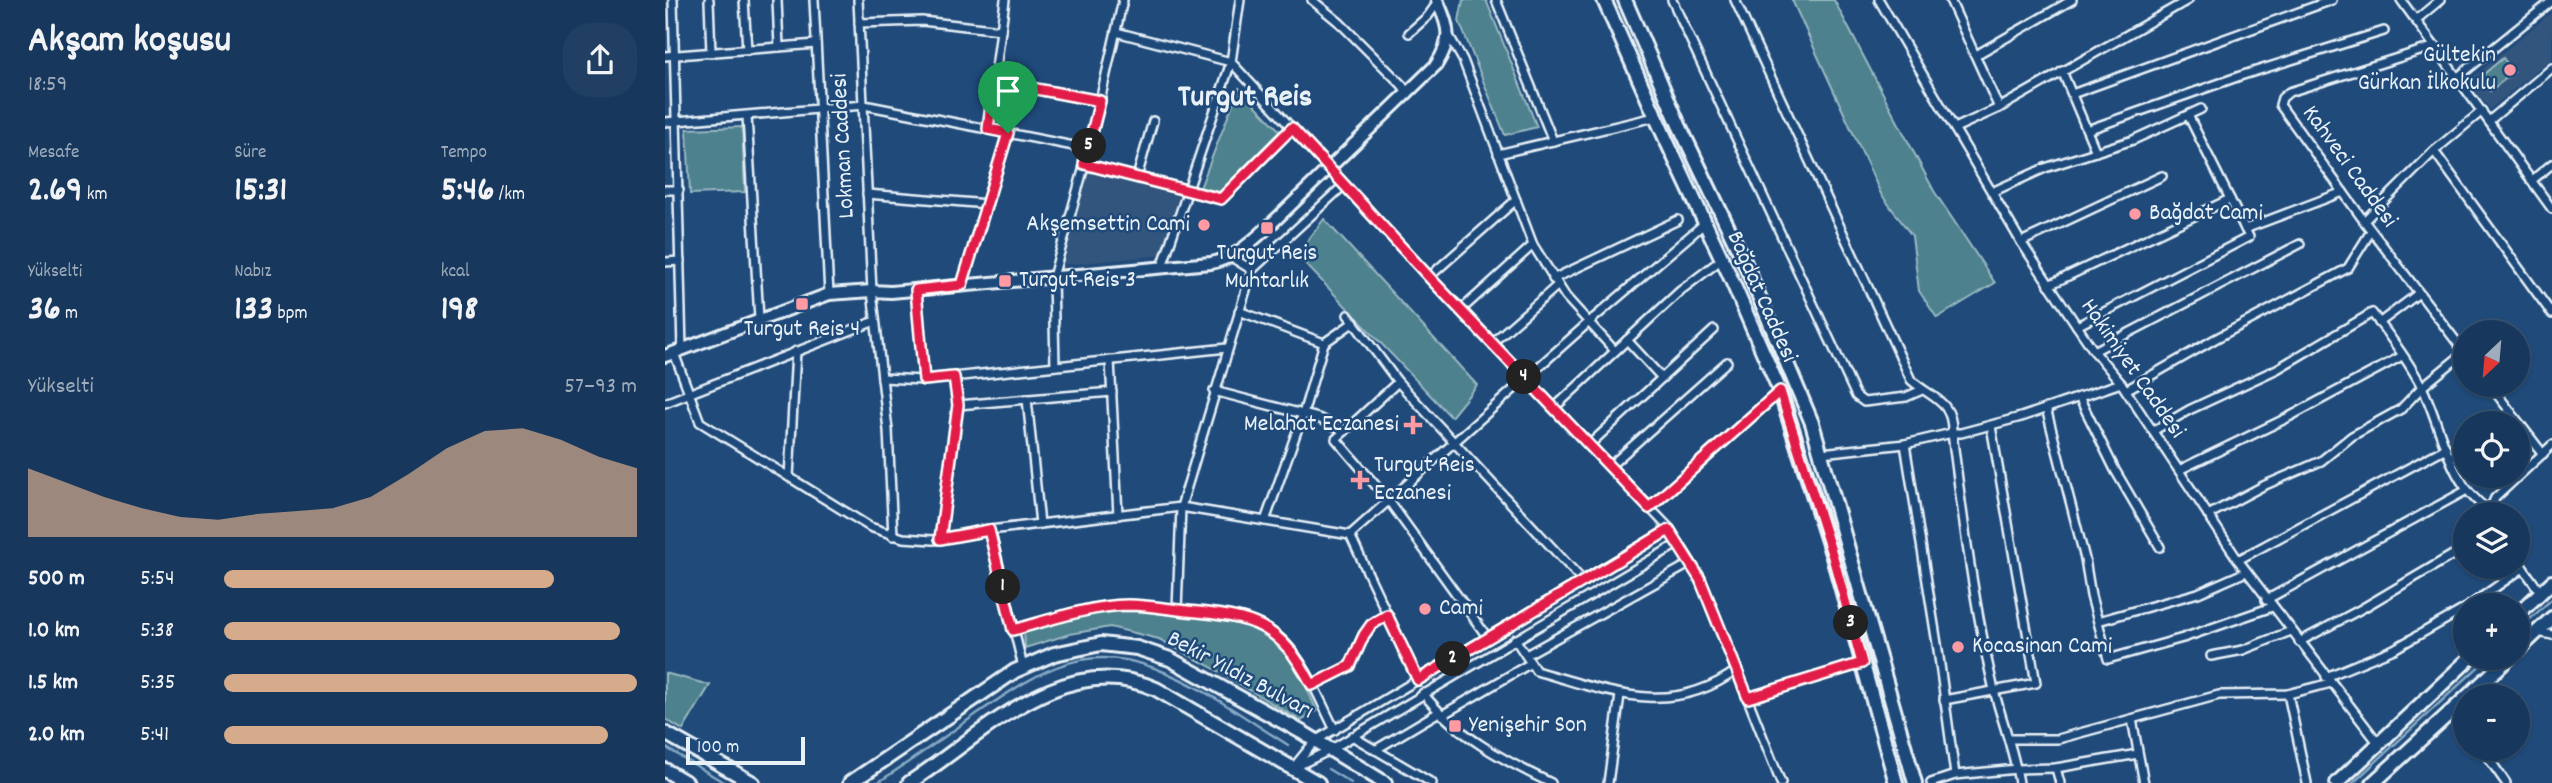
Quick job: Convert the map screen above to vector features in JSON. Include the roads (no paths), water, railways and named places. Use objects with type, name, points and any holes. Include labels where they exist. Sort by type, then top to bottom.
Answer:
[{"type":"main road","name":"Bağdat Caddesi","points":[[1604,0],[1780,391],[1833,557],[1896,783]]},
{"type":"main road","name":"Bağdat Caddesi","points":[[1625,0],[1679,125],[1744,261],[1812,423],[1915,783]]},
{"type":"main road","points":[[2530,603],[2552,582]]},
{"type":"main road","points":[[2530,639],[2552,618]]},
{"type":"main road","name":"Bekir Yıldız Bulvarı","points":[[850,783],[985,689],[1023,667],[1053,654],[1113,644],[1137,648],[1180,664],[1385,783]]},
{"type":"main road","points":[[2337,783],[2457,670]]},
{"type":"main road","points":[[2481,684],[2496,670]]},
{"type":"main road","points":[[914,782],[1034,698],[1068,683],[1100,678],[1129,680],[1156,689],[1318,783]]},
{"type":"main road","points":[[2373,783],[2453,710]]},
{"type":"main road","points":[[665,733],[753,783]]},
{"type":"main road","points":[[665,770],[687,783]]},
{"type":"street","points":[[673,0],[680,261],[674,353],[700,422],[870,527],[913,540],[940,539],[989,530],[1181,507],[1350,535]]},
{"type":"street","points":[[709,0],[711,53]]},
{"type":"street","points":[[744,0],[747,50]]},
{"type":"street","points":[[777,0],[779,47]]},
{"type":"street","points":[[814,0],[828,294]]},
{"type":"street","name":"Lokman Caddesi","points":[[858,0],[872,290],[888,430],[893,536]]},
{"type":"street","points":[[988,129],[1005,0]]},
{"type":"street","points":[[1055,366],[1053,277],[1089,149],[1123,0]]},
{"type":"street","points":[[1162,267],[1231,62],[1240,0]]},
{"type":"street","points":[[1312,0],[1340,23],[1408,94]]},
{"type":"street","points":[[1496,0],[1553,141]]},
{"type":"street","points":[[1672,0],[1856,396],[1864,402],[1891,400],[1922,390]]},
{"type":"street","points":[[1735,0],[1911,380],[1941,401],[1952,419],[1965,536],[1995,692],[2010,739],[2019,783]]},
{"type":"street","name":"Hakimiyet Caddesi","points":[[1879,0],[2049,285],[2094,351],[2123,386],[2246,572],[2379,744]]},
{"type":"street","points":[[1950,0],[1999,108]]},
{"type":"street","points":[[1976,55],[2072,0]]},
{"type":"street","points":[[1955,128],[1999,108],[2188,0]]},
{"type":"street","points":[[2072,94],[2332,0]]},
{"type":"street","points":[[2402,0],[2552,209]]},
{"type":"street","points":[[2416,20],[2440,0]]},
{"type":"street","points":[[1409,33],[1428,16],[1438,1]]},
{"type":"street","points":[[674,353],[828,294],[916,290],[1211,263],[1231,257],[1241,251],[1329,170],[1436,65],[1444,51],[1449,26],[1438,1]]},
{"type":"street","points":[[2458,77],[2552,1]]},
{"type":"street","points":[[859,23],[922,21],[1001,30]]},
{"type":"street","points":[[2087,130],[2240,76],[2384,30]]},
{"type":"street","points":[[1116,32],[1231,62],[1429,277],[1669,530],[1700,579],[1781,783]]},
{"type":"street","points":[[1448,34],[1463,60],[1533,245],[1555,282],[1615,351]]},
{"type":"street","points":[[665,56],[816,44]]},
{"type":"street","name":"Kahveci Caddesi","points":[[2436,47],[2289,92],[2282,98],[2280,105],[2371,231],[2453,337]]},
{"type":"street","points":[[2489,121],[2552,68]]},
{"type":"street","points":[[2062,71],[2096,152]]},
{"type":"street","points":[[994,81],[1100,101]]},
{"type":"street","points":[[665,122],[864,105],[1089,149]]},
{"type":"street","points":[[1992,192],[2045,168],[2133,140],[2201,109]]},
{"type":"street","points":[[2364,221],[2434,151],[2482,111]]},
{"type":"street","points":[[2077,326],[2249,237],[2188,115]]},
{"type":"street","points":[[747,116],[759,319]]},
{"type":"street","points":[[1498,154],[1655,117]]},
{"type":"street","points":[[1137,177],[1153,121]]},
{"type":"street","points":[[1084,164],[1221,199],[1292,128]]},
{"type":"street","points":[[962,285],[1008,133]]},
{"type":"street","points":[[2434,151],[2552,314]]},
{"type":"street","points":[[2531,181],[2552,164]]},
{"type":"street","points":[[2021,242],[2162,176]]},
{"type":"street","points":[[1177,610],[1181,507],[1252,270],[1344,186]]},
{"type":"street","points":[[665,190],[679,190]]},
{"type":"street","points":[[2245,229],[2343,192]]},
{"type":"street","points":[[867,194],[987,204]]},
{"type":"street","points":[[2049,285],[2230,199]]},
{"type":"street","points":[[1429,277],[1516,200]]},
{"type":"street","points":[[1492,343],[1555,282],[1678,220]]},
{"type":"street","points":[[1350,535],[1588,323],[1705,223]]},
{"type":"street","points":[[1821,453],[1905,444],[1961,433],[2123,386],[2348,268],[2371,231]]},
{"type":"street","points":[[2094,351],[2300,244]]},
{"type":"street","points":[[1461,310],[1533,245]]},
{"type":"street","points":[[1231,257],[1252,270]]},
{"type":"street","points":[[1554,408],[1680,291],[1722,259]]},
{"type":"street","points":[[665,262],[680,261]]},
{"type":"street","points":[[916,290],[924,380]]},
{"type":"street","points":[[2379,323],[2419,293]]},
{"type":"street","points":[[1239,311],[1324,343]]},
{"type":"street","points":[[2153,430],[2277,369],[2372,313],[2422,387],[2450,458],[2467,490],[2477,502]]},
{"type":"street","points":[[1348,315],[1398,382],[1583,581]]},
{"type":"street","points":[[665,402],[875,321]]},
{"type":"street","points":[[1265,521],[1303,414],[1324,343],[1354,322]]},
{"type":"street","points":[[1589,444],[1714,330]]},
{"type":"street","points":[[1627,340],[1662,378]]},
{"type":"street","points":[[881,378],[924,380],[1227,348]]},
{"type":"street","points":[[789,477],[796,351]]},
{"type":"street","points":[[2179,471],[2287,418],[2402,356]]},
{"type":"street","points":[[1110,360],[1118,515]]},
{"type":"street","points":[[1609,466],[1727,362]]},
{"type":"street","points":[[2208,515],[2263,486],[2321,461],[2352,436],[2394,414],[2453,362]]},
{"type":"street","points":[[940,539],[958,405],[954,377]]},
{"type":"street","points":[[1398,382],[1336,439],[1389,501],[1488,638]]},
{"type":"street","points":[[1214,391],[1303,414],[1345,431]]},
{"type":"street","points":[[1649,508],[1780,391]]},
{"type":"street","points":[[958,405],[1112,392]]},
{"type":"street","points":[[2079,397],[2115,470],[2160,547]]},
{"type":"street","points":[[2499,397],[2510,411]]},
{"type":"street","points":[[1027,399],[1040,524]]},
{"type":"street","points":[[2046,408],[2108,659],[2183,638],[2269,603],[2467,490]]},
{"type":"street","points":[[1944,700],[2036,683],[1991,425]]},
{"type":"street","points":[[2530,437],[2543,454]]},
{"type":"street","points":[[1905,444],[1955,775]]},
{"type":"street","points":[[2493,502],[2552,445]]},
{"type":"street","points":[[2238,560],[2446,448]]},
{"type":"street","points":[[989,530],[1023,667]]},
{"type":"street","points":[[1293,768],[1315,741],[1669,530]]},
{"type":"street","points":[[1350,535],[1418,680]]},
{"type":"street","points":[[1293,768],[1330,750],[1679,543]]},
{"type":"street","points":[[2299,642],[2364,608],[2453,555]]},
{"type":"street","points":[[1525,655],[1691,563]]},
{"type":"street","points":[[2098,621],[2198,593],[2246,572]]},
{"type":"street","points":[[2530,578],[2541,593]]},
{"type":"street","points":[[2485,593],[2503,579]]},
{"type":"street","points":[[1013,630],[1106,607],[1142,605],[1232,615],[1268,629],[1295,655],[1335,730]]},
{"type":"street","points":[[1312,685],[1350,666],[1371,625],[1387,615]]},
{"type":"street","points":[[2010,739],[2058,738],[2219,695],[2288,694],[2328,680],[2394,649],[2453,615]]},
{"type":"street","points":[[2211,656],[2259,645],[2291,631]]},
{"type":"street","points":[[2538,632],[2552,635]]},
{"type":"street","points":[[1515,639],[1537,671],[1620,695],[1654,699],[1688,694],[1719,682],[1737,670]]},
{"type":"street","points":[[1375,750],[1531,663]]},
{"type":"street","points":[[1748,698],[1862,663]]},
{"type":"street","points":[[1423,693],[1440,714],[1465,734],[1551,783]]},
{"type":"street","points":[[2288,694],[2307,783]]},
{"type":"street","points":[[1608,783],[1620,695]]},
{"type":"street","points":[[2132,719],[2144,783]]},
{"type":"street","points":[[1352,736],[1432,783]]},
{"type":"street","points":[[1931,783],[1955,775],[2056,768],[2138,754]]},
{"type":"street","points":[[2490,761],[2503,782]]},
{"type":"street","points":[[2056,768],[2060,783]]},
{"type":"waterway","points":[[2530,619],[2552,599]]},
{"type":"waterway","points":[[877,783],[1024,683],[1046,671],[1090,659],[1140,663],[1169,674],[1215,698],[1288,745]]},
{"type":"waterway","points":[[2353,783],[2475,670]]},
{"type":"waterway","points":[[665,747],[725,783]]},
{"type":"waterway","points":[[1328,769],[1351,783]]},
{"type":"place","name":"Gültekin Gürkan İlkokulu","points":[[2510,70]]},
{"type":"place","name":"Bağdat Cami","points":[[2135,214]]},
{"type":"place","name":"Akşemsettin Cami","points":[[1204,225]]},
{"type":"place","name":"Turgut Reis Muhtarlık","points":[[1267,228]]},
{"type":"place","name":"Turgut Reis 3","points":[[1005,281]]},
{"type":"place","name":"Turgut Reis 4","points":[[802,304]]},
{"type":"place","name":"Melahat Eczanesi","points":[[1413,425]]},
{"type":"place","name":"Turgut Reis Eczanesi","points":[[1360,480]]},
{"type":"place","name":"Cami","points":[[1425,609]]},
{"type":"place","name":"Kocasinan Cami","points":[[1958,647]]},
{"type":"place","name":"Yenişehir Son","points":[[1455,726]]},
{"type":"district","name":"Turgut Reis","points":[[1245,99]]}]
